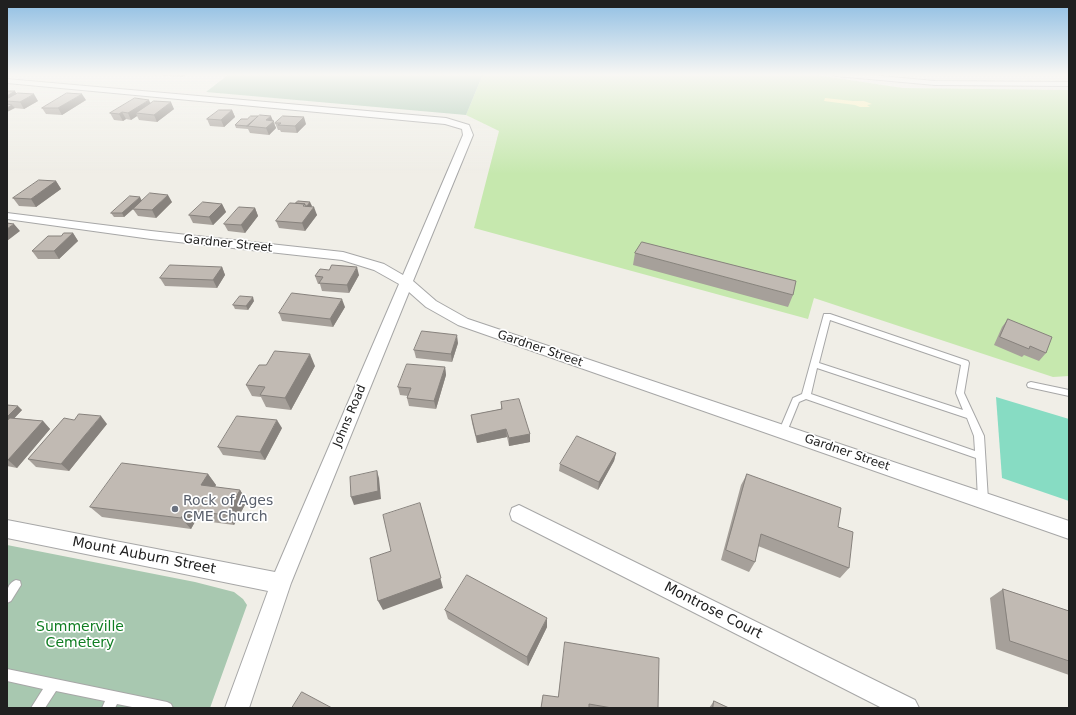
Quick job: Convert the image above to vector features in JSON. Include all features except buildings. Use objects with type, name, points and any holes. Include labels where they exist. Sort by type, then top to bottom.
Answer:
[{"type":"street","name":"Johns Road","points":[[237,708],[281,583],[468,136],[466,127],[446,121],[296,107]]},
{"type":"street","name":"Gardner Street","points":[[7,216],[151,236],[343,256],[379,267],[406,282],[431,304],[463,322],[1069,530]]},
{"type":"street","name":"Montrose Court","points":[[519,514],[907,708]]},
{"type":"street","name":"Mount Auburn Street","points":[[7,529],[281,583]]},
{"type":"lane","points":[[806,396],[827,316],[965,363],[960,393],[979,436],[983,500]]},
{"type":"lane","points":[[814,364],[970,416]]},
{"type":"lane","points":[[1031,385],[1069,392]]},
{"type":"lane","points":[[783,431],[796,400],[806,396],[980,456]]},
{"type":"lane","points":[[7,597],[16,585]]},
{"type":"lane","points":[[7,675],[53,685],[111,703],[167,708]]},
{"type":"lane","points":[[37,708],[53,685]]},
{"type":"green space","points":[[380,107],[469,107],[466,115]]},
{"type":"green space","points":[[469,107],[1069,107],[1069,376],[1053,377],[814,298],[808,319],[474,228],[499,131],[466,115]]},
{"type":"green space","points":[[996,397],[1069,419],[1069,501],[1002,478]]},
{"type":"green space","name":"Summerville Cemetery","points":[[7,545],[195,582],[234,592],[243,599],[247,605],[210,708],[7,708]]},
{"type":"place","name":"Rock of Ages CME Church","points":[[175,509]]}]
